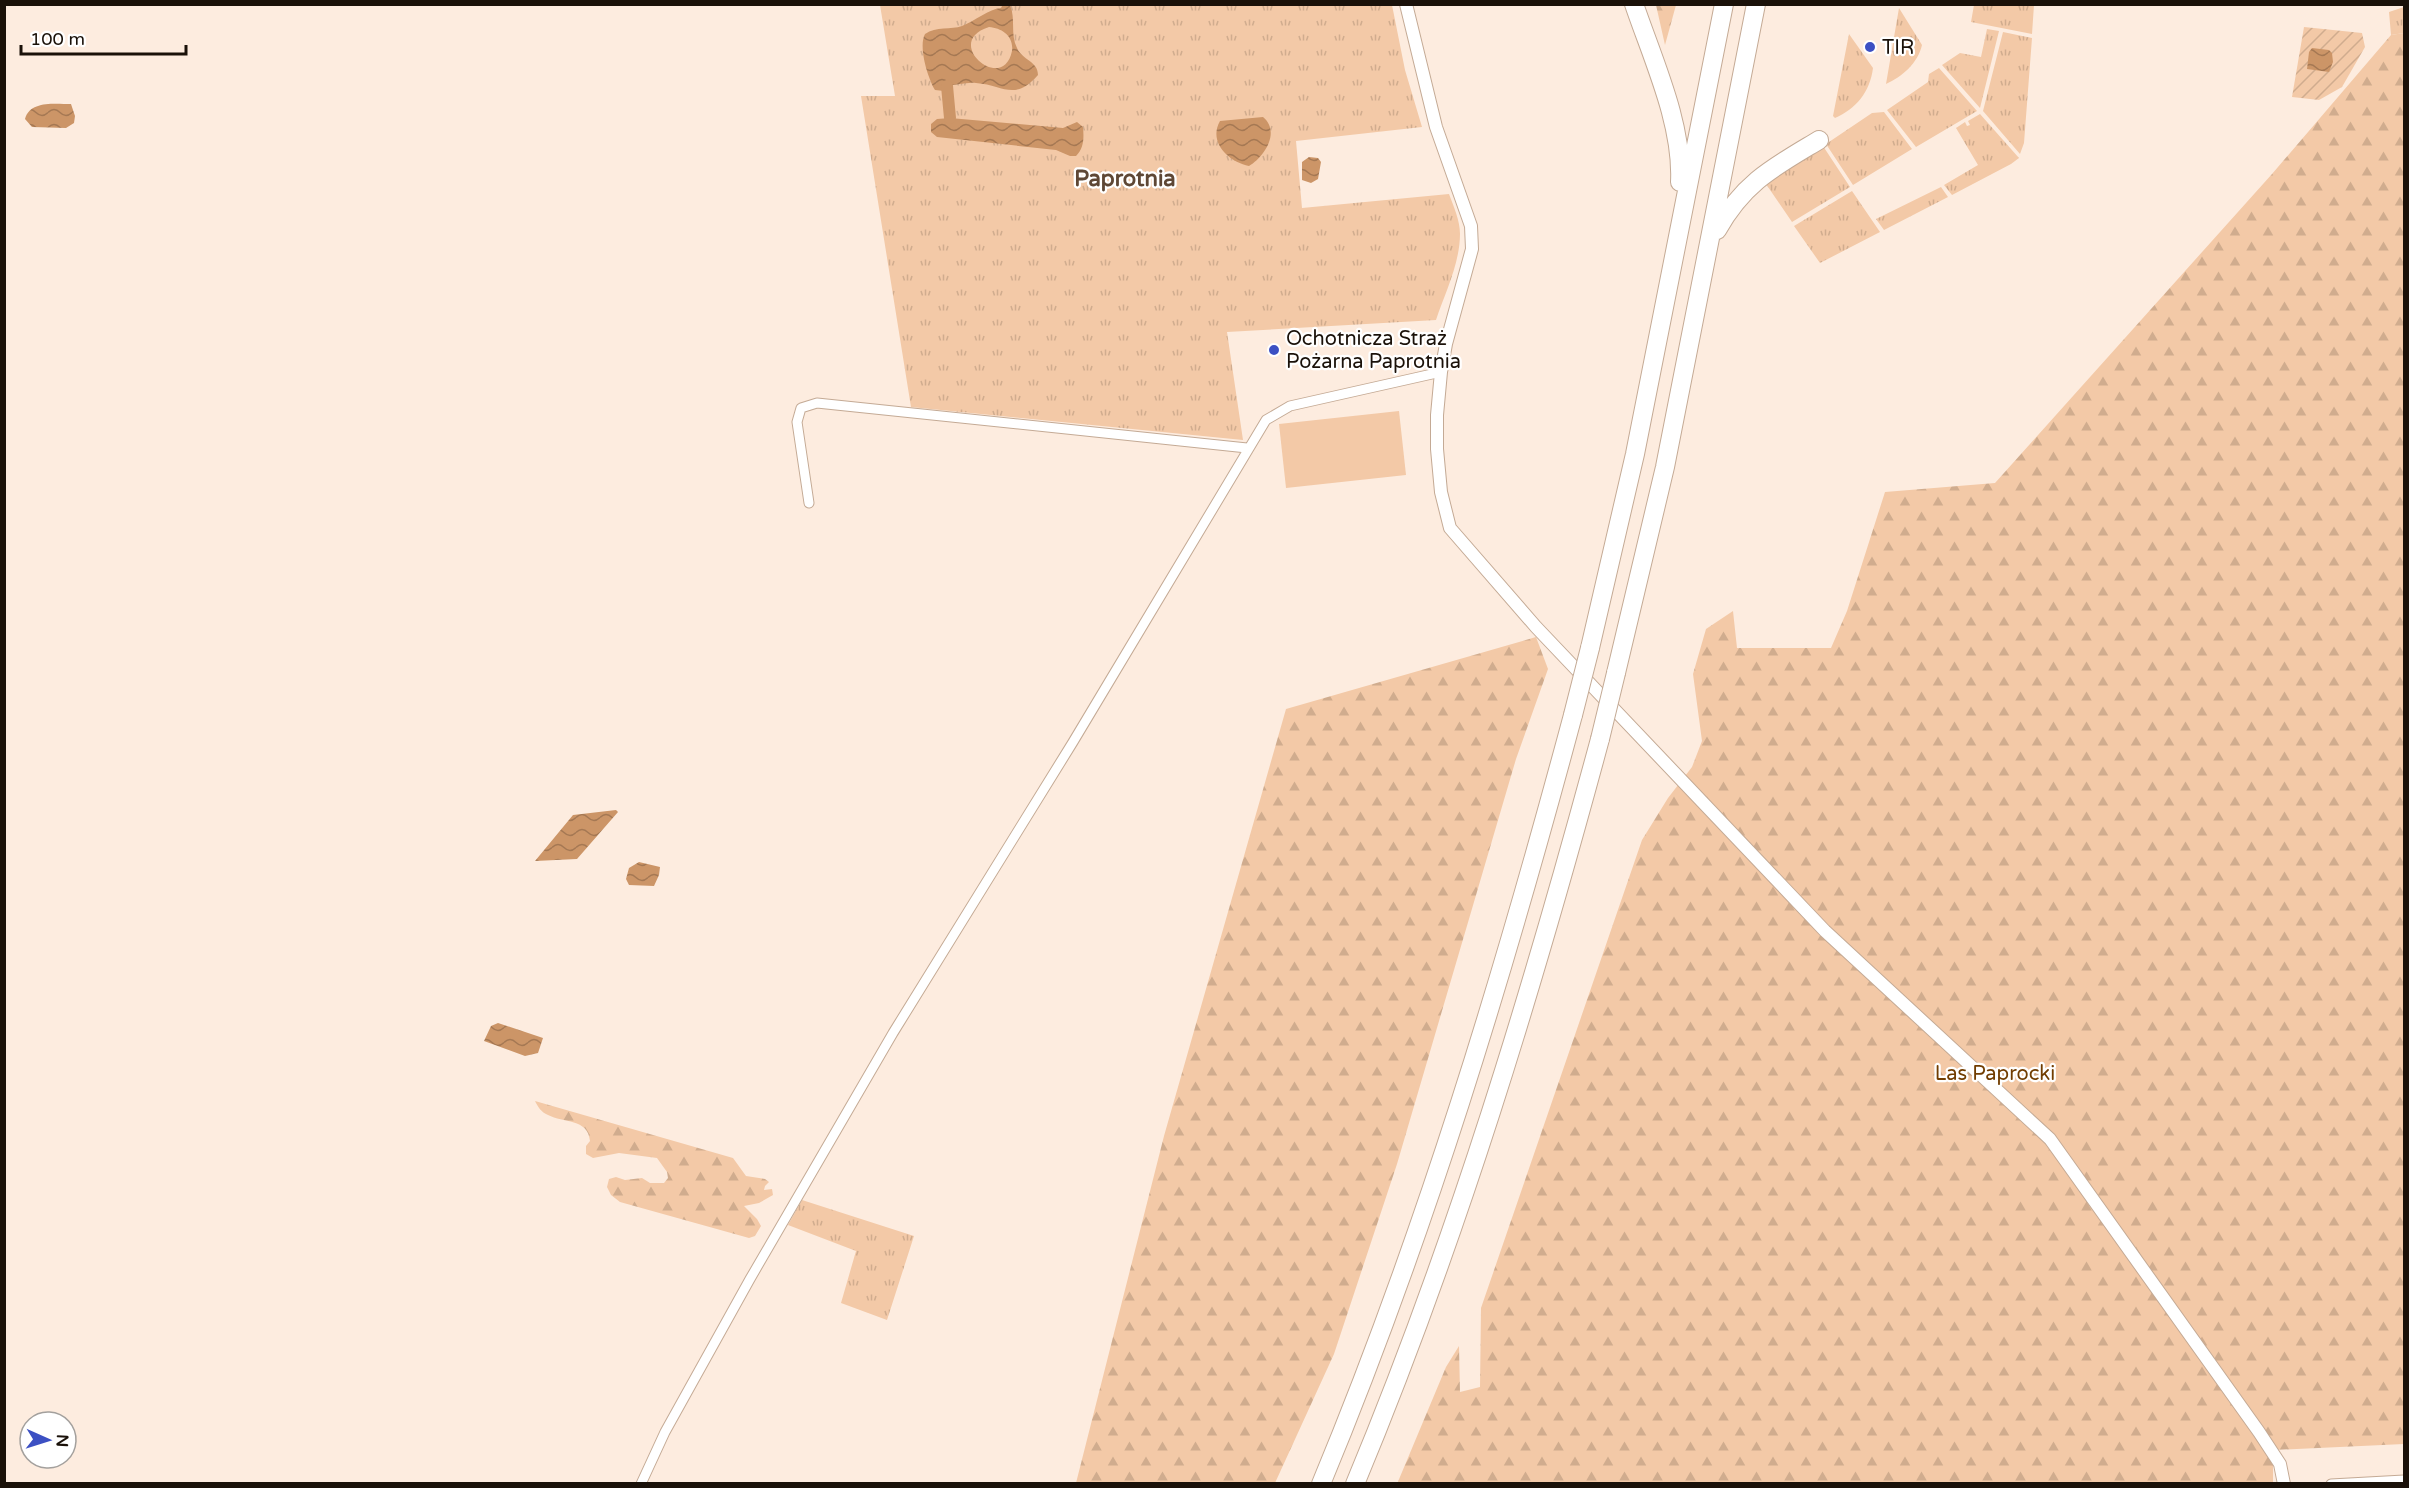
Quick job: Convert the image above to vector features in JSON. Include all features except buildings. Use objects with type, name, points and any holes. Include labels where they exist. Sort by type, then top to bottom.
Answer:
[{"type":"highway","points":[[1634,4],[1678,135],[1681,159],[1677,247]]},
{"type":"highway","points":[[1321,1484],[1353,1406],[1445,1152],[1507,957],[1573,715],[1635,454],[1724,4]]},
{"type":"highway","points":[[1355,1484],[1420,1317],[1475,1160],[1532,982],[1600,739],[1658,500],[1756,4]]},
{"type":"highway","points":[[1710,242],[1730,206],[1752,183],[1819,140]]},
{"type":"street","points":[[1406,4],[1436,127],[1471,226],[1470,256],[1441,372],[1437,449],[1446,517],[1456,537],[1536,627],[1825,931],[2050,1139],[2259,1432],[2280,1464],[2284,1484]]},
{"type":"street","points":[[641,1484],[665,1432],[893,1033],[1073,742],[1247,448],[1266,420],[1290,406],[1441,372]]},
{"type":"street","points":[[809,503],[797,422],[801,408],[817,403],[1247,448]]},
{"type":"street","points":[[2331,1484],[2404,1480]]},
{"type":"green space","points":[[880,5],[1392,5],[1405,70],[1422,127],[1296,141],[1302,208],[1449,194],[1459,224],[1459,245],[1455,267],[1436,320],[1227,332],[1243,440],[911,407],[861,96],[895,96]]},
{"type":"green space","points":[[1656,5],[1676,5],[1665,45]]},
{"type":"green space","points":[[1974,5],[2034,5],[2032,34],[1971,22]]},
{"type":"green space","points":[[2404,7],[2404,33],[2391,35],[2389,12]]},
{"type":"green space","points":[[1899,8],[1922,45],[1917,58],[1908,69],[1886,84]]},
{"type":"green space","points":[[2304,27],[2362,33],[2365,47],[2342,87],[2319,100],[2292,97]]},
{"type":"green space","points":[[1987,29],[1999,31],[1980,108],[1942,65],[1960,53],[1981,57]]},
{"type":"green space","points":[[2003,32],[2032,38],[2024,143],[2020,154],[1983,111]]},
{"type":"green space","name":"Las Paprocki","points":[[2404,33],[2404,1444],[2273,1450],[2273,1484],[1397,1484],[1446,1367],[1459,1346],[1460,1392],[1480,1387],[1481,1308],[1642,840],[1668,798],[1692,767],[1702,741],[1693,674],[1706,629],[1733,611],[1737,648],[1831,648],[1847,611],[1885,492],[1995,483],[2272,174],[2391,35]]},
{"type":"green space","points":[[1849,34],[1873,68],[1869,85],[1861,99],[1849,110],[1835,118],[1833,116]]},
{"type":"green space","points":[[1939,68],[1977,111],[1916,147],[1887,110],[1928,82],[1929,74]]},
{"type":"green space","points":[[1884,112],[1912,149],[1853,185],[1826,144],[1872,113]]},
{"type":"green space","points":[[1980,114],[2019,158],[1952,195],[1944,185],[1978,165],[1956,128],[1965,122],[1967,126],[1970,125],[1968,121]]},
{"type":"green space","points":[[1823,146],[1850,187],[1792,222],[1766,184]]},
{"type":"green space","points":[[1941,187],[1948,197],[1884,230],[1876,219]]},
{"type":"green space","points":[[1852,191],[1880,232],[1820,263],[1794,226]]},
{"type":"green space","points":[[1399,411],[1406,475],[1286,488],[1279,424]]},
{"type":"green space","points":[[1536,637],[1548,669],[1516,759],[1397,1164],[1334,1354],[1275,1483],[1076,1483],[1164,1136],[1286,709]]},
{"type":"green space","points":[[535,1101],[733,1158],[746,1176],[765,1179],[769,1182],[764,1190],[772,1189],[773,1195],[759,1203],[744,1206],[761,1226],[755,1236],[749,1238],[620,1202],[611,1195],[607,1187],[609,1179],[642,1178],[650,1183],[664,1183],[668,1178],[667,1172],[657,1158],[619,1153],[593,1158],[586,1154],[586,1146],[590,1141],[585,1128],[574,1122],[546,1114]]},
{"type":"green space","points":[[802,1200],[914,1236],[887,1320],[841,1303],[856,1251],[788,1225]]},
{"type":"water","points":[[1003,4],[1010,5],[1017,48],[1033,63],[1038,75],[1030,83],[1015,90],[973,83],[947,86],[944,91],[935,90],[923,54],[925,34],[934,30],[962,26],[1001,8]],"holes":[[[989,27],[1003,31],[1009,37],[1012,46],[1006,63],[998,68],[988,67],[979,61],[973,53],[971,43],[976,34]]]},
{"type":"water","points":[[2312,48],[2329,50],[2332,53],[2333,62],[2329,72],[2307,69],[2309,52]]},
{"type":"water","points":[[44,104],[71,104],[75,116],[74,123],[66,128],[32,127],[25,119],[32,109]]},
{"type":"water","points":[[1263,117],[1271,130],[1268,144],[1260,157],[1249,166],[1227,156],[1218,143],[1217,129],[1220,121]]},
{"type":"water","points":[[950,118],[1063,128],[1077,122],[1083,127],[1083,143],[1076,156],[1070,156],[1056,150],[937,137],[931,132],[931,124],[937,119]]},
{"type":"water","points":[[1309,157],[1318,158],[1321,162],[1318,179],[1311,183],[1302,180],[1302,162]]},
{"type":"water","points":[[616,810],[618,812],[577,859],[535,861],[573,815]]},
{"type":"water","points":[[639,862],[660,867],[654,886],[629,885],[626,879],[629,868]]},
{"type":"water","points":[[498,1023],[543,1038],[538,1053],[525,1056],[484,1041],[491,1026]]},
{"type":"waterway","points":[[947,86],[950,118]]},
{"type":"place","name":"TIR","points":[[1870,47]]},
{"type":"place","name":"Ochotnicza Straż Pożarna Paprotnia","points":[[1274,350]]},
{"type":"district","name":"Paprotnia","points":[[1125,178]]}]
